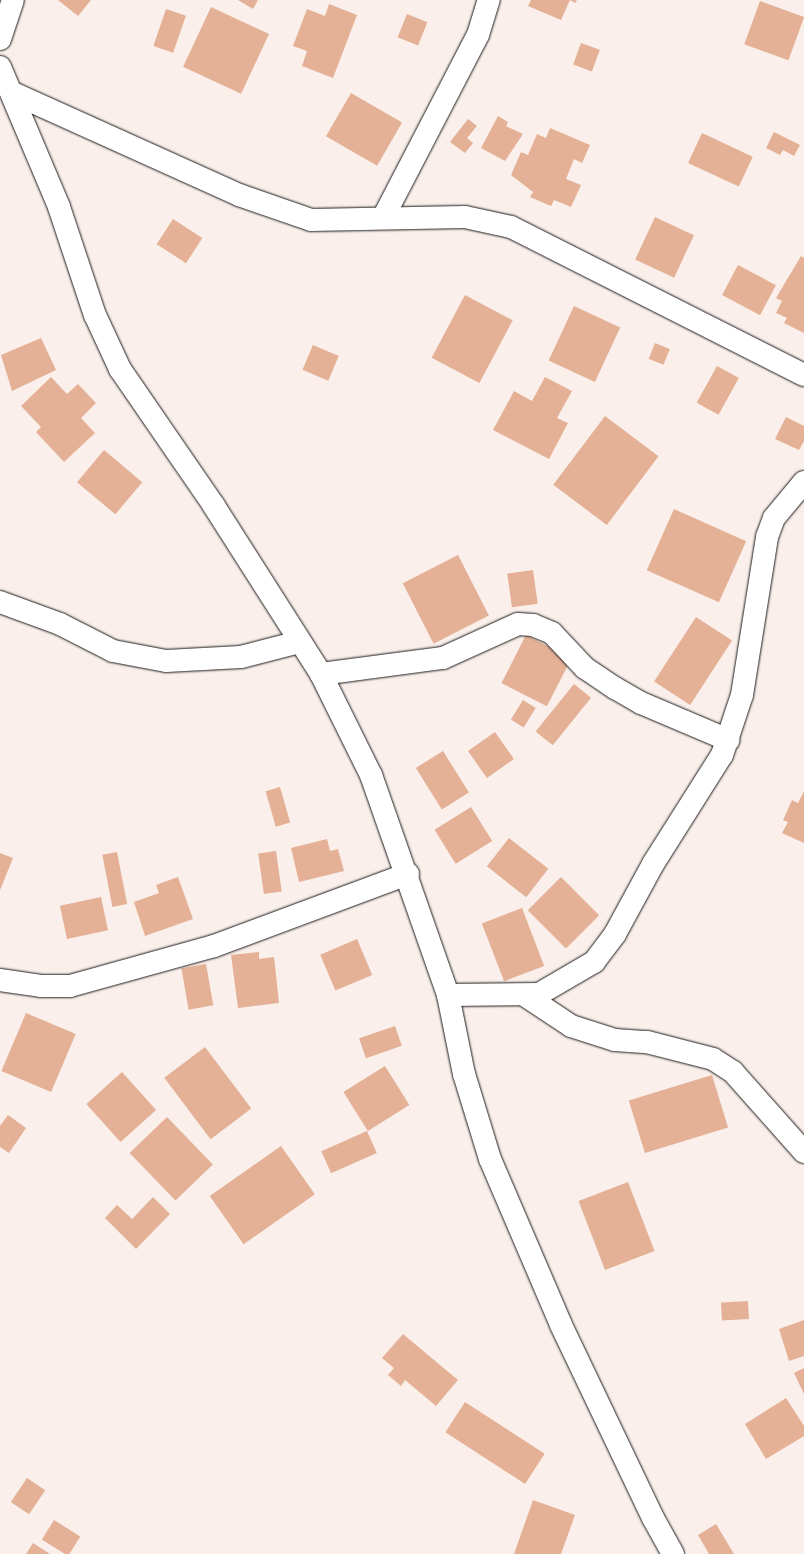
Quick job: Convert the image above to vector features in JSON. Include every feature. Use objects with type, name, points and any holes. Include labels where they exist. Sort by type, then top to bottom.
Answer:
[{"type":"street","points":[[0,39],[13,0]]},
{"type":"street","points":[[383,218],[478,34],[489,0]]},
{"type":"street","points":[[0,67],[13,93],[59,207],[95,316],[120,369],[214,506],[320,674],[371,775],[408,874],[448,995],[464,1074],[490,1159],[561,1325],[673,1554]]},
{"type":"street","points":[[13,93],[239,195],[311,220],[465,217],[511,226],[804,375]]},
{"type":"street","points":[[448,995],[526,996],[539,994],[594,962],[615,934],[653,864],[712,774],[728,740],[742,695],[767,537],[774,518],[804,482]]},
{"type":"street","points":[[0,602],[60,624],[114,651],[166,661],[241,657],[299,642]]},
{"type":"street","points":[[320,674],[443,658],[518,624],[532,625],[552,633],[586,668],[615,688],[641,703],[728,740]]},
{"type":"street","points":[[0,980],[41,986],[70,986],[214,946],[408,874]]},
{"type":"street","points":[[526,996],[571,1026],[615,1040],[647,1042],[713,1059],[733,1072],[804,1152]]},
{"type":"building","points":[[58,0],[91,0],[78,16]]},
{"type":"building","points":[[238,0],[258,0],[253,9]]},
{"type":"building","points":[[531,0],[570,0],[561,20],[528,6]]},
{"type":"building","points":[[570,0],[577,0],[575,3]]},
{"type":"building","points":[[760,1],[804,17],[788,60],[744,44]]},
{"type":"building","points":[[329,4],[357,15],[333,78],[302,66],[307,51],[293,46],[307,9],[325,16]]},
{"type":"building","points":[[211,7],[269,34],[241,94],[183,67]]},
{"type":"building","points":[[166,9],[186,16],[173,53],[153,46]]},
{"type":"building","points":[[407,14],[427,22],[418,45],[398,37]]},
{"type":"building","points":[[581,43],[600,50],[592,71],[573,65]]},
{"type":"building","points":[[351,93],[402,122],[377,166],[326,136]]},
{"type":"building","points":[[498,116],[508,122],[506,126],[523,134],[505,161],[481,148]]},
{"type":"building","points":[[468,119],[477,126],[467,138],[473,143],[465,153],[450,142]]},
{"type":"building","points":[[550,128],[590,145],[582,163],[574,159],[566,179],[581,185],[571,207],[554,200],[551,206],[530,197],[533,192],[511,175],[521,152],[528,155],[537,134],[546,138]]},
{"type":"building","points":[[774,132],[800,145],[794,156],[783,150],[780,155],[766,148]]},
{"type":"building","points":[[702,133],[753,157],[739,187],[688,163]]},
{"type":"building","points":[[655,217],[694,235],[674,278],[635,260]]},
{"type":"building","points":[[173,219],[202,238],[186,263],[157,244]]},
{"type":"building","points":[[801,256],[804,258],[804,333],[784,323],[787,318],[776,313],[782,301],[776,298]]},
{"type":"building","points":[[738,265],[776,285],[760,315],[722,295]]},
{"type":"building","points":[[465,295],[513,320],[479,383],[432,358]]},
{"type":"building","points":[[574,306],[620,328],[595,382],[549,360]]},
{"type":"building","points":[[41,338],[56,370],[12,391],[1,355]]},
{"type":"building","points":[[655,343],[670,349],[663,365],[649,359]]},
{"type":"building","points":[[313,345],[339,356],[328,381],[302,370]]},
{"type":"building","points":[[717,366],[739,378],[719,415],[697,403]]},
{"type":"building","points":[[51,377],[67,394],[78,384],[96,403],[81,418],[95,433],[64,462],[36,432],[41,427],[21,406]]},
{"type":"building","points":[[545,377],[572,391],[557,418],[568,423],[549,459],[493,430],[514,391],[532,401]]},
{"type":"building","points":[[605,416],[659,456],[607,525],[553,485]]},
{"type":"building","points":[[786,417],[804,426],[804,441],[799,450],[775,439]]},
{"type":"building","points":[[104,450],[142,482],[115,514],[77,482]]},
{"type":"building","points":[[674,509],[746,541],[719,602],[647,570]]},
{"type":"building","points":[[458,555],[489,616],[434,644],[403,583]]},
{"type":"building","points":[[533,570],[538,604],[512,607],[507,574]]},
{"type":"building","points":[[696,617],[732,640],[690,705],[654,682]]},
{"type":"building","points":[[526,635],[571,658],[547,706],[501,683]]},
{"type":"building","points":[[574,684],[591,698],[553,745],[536,731]]},
{"type":"building","points":[[523,700],[536,708],[524,727],[511,720]]},
{"type":"building","points":[[495,732],[514,759],[487,778],[468,751]]},
{"type":"building","points":[[443,751],[469,793],[442,810],[416,768]]},
{"type":"building","points":[[280,787],[290,823],[276,827],[266,791]]},
{"type":"building","points":[[804,791],[804,843],[782,833],[788,822],[783,820],[792,800],[798,803]]},
{"type":"building","points":[[471,807],[492,841],[456,864],[435,830]]},
{"type":"building","points":[[509,838],[548,869],[526,897],[487,866]]},
{"type":"building","points":[[327,839],[330,851],[338,849],[344,871],[299,882],[291,848]]},
{"type":"building","points":[[276,851],[282,892],[264,894],[258,854]]},
{"type":"building","points":[[117,852],[127,904],[112,907],[102,855]]},
{"type":"building","points":[[0,853],[13,858],[0,890]]},
{"type":"building","points":[[178,877],[193,919],[145,936],[134,902],[159,893],[156,885]]},
{"type":"building","points":[[561,877],[599,915],[566,948],[528,910]]},
{"type":"building","points":[[101,897],[108,930],[67,939],[60,906]]},
{"type":"building","points":[[522,908],[544,966],[504,981],[482,923]]},
{"type":"building","points":[[357,939],[372,975],[335,991],[320,955]]},
{"type":"building","points":[[259,952],[259,959],[274,957],[279,1003],[238,1008],[231,955]]},
{"type":"building","points":[[206,964],[213,1005],[189,1010],[181,968]]},
{"type":"building","points":[[26,1013],[76,1034],[51,1092],[1,1071]]},
{"type":"building","points":[[395,1026],[402,1046],[366,1058],[359,1038]]},
{"type":"building","points":[[205,1047],[251,1108],[211,1139],[164,1078]]},
{"type":"building","points":[[385,1066],[409,1105],[368,1131],[343,1092]]},
{"type":"building","points":[[122,1072],[156,1110],[120,1142],[86,1104]]},
{"type":"building","points":[[712,1075],[728,1128],[645,1153],[629,1100]]},
{"type":"building","points":[[8,1115],[26,1128],[9,1153],[0,1147],[0,1126]]},
{"type":"building","points":[[167,1117],[213,1164],[175,1201],[130,1153]]},
{"type":"building","points":[[367,1131],[377,1153],[331,1173],[321,1151]]},
{"type":"building","points":[[281,1146],[315,1194],[244,1244],[210,1196]]},
{"type":"building","points":[[628,1182],[655,1251],[605,1270],[579,1201]]},
{"type":"building","points":[[153,1197],[170,1214],[136,1249],[105,1218],[117,1205],[132,1219]]},
{"type":"building","points":[[748,1301],[749,1319],[722,1320],[721,1302]]},
{"type":"building","points":[[804,1320],[804,1356],[789,1361],[779,1329]]},
{"type":"building","points":[[403,1334],[458,1380],[436,1406],[405,1380],[401,1386],[388,1375],[394,1368],[382,1358]]},
{"type":"building","points":[[804,1368],[804,1394],[794,1373]]},
{"type":"building","points":[[786,1398],[804,1426],[804,1436],[766,1459],[745,1424]]},
{"type":"building","points":[[465,1402],[545,1454],[525,1484],[445,1432]]},
{"type":"building","points":[[27,1478],[45,1490],[29,1514],[11,1502]]},
{"type":"building","points":[[533,1500],[575,1515],[561,1554],[514,1554]]},
{"type":"building","points":[[54,1520],[80,1536],[69,1554],[65,1554],[42,1540]]},
{"type":"building","points":[[716,1524],[734,1554],[709,1554],[698,1535]]},
{"type":"building","points":[[33,1543],[50,1554],[26,1554]]}]
